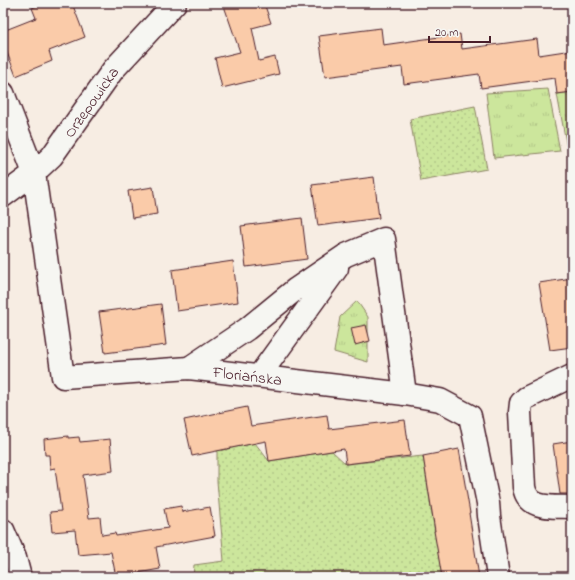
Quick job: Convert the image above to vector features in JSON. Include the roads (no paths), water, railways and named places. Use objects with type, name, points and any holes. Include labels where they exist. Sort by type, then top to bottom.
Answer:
[{"type":"street","name":"Orzepowicka","points":[[3,196],[34,173],[52,156],[113,70],[175,3]]},
{"type":"street","points":[[3,93],[34,173]]},
{"type":"street","name":"Floriańska","points":[[34,173],[63,378],[189,368],[405,394],[440,400],[470,416],[488,503],[498,577]]},
{"type":"street","points":[[189,368],[247,329],[296,289],[346,255],[384,239],[405,394]]},
{"type":"street","points":[[259,376],[346,255]]},
{"type":"street","points":[[572,376],[526,398],[521,403],[520,412],[524,487],[529,500],[538,505],[572,507]]},
{"type":"street","points":[[3,530],[15,558],[20,577]]}]
